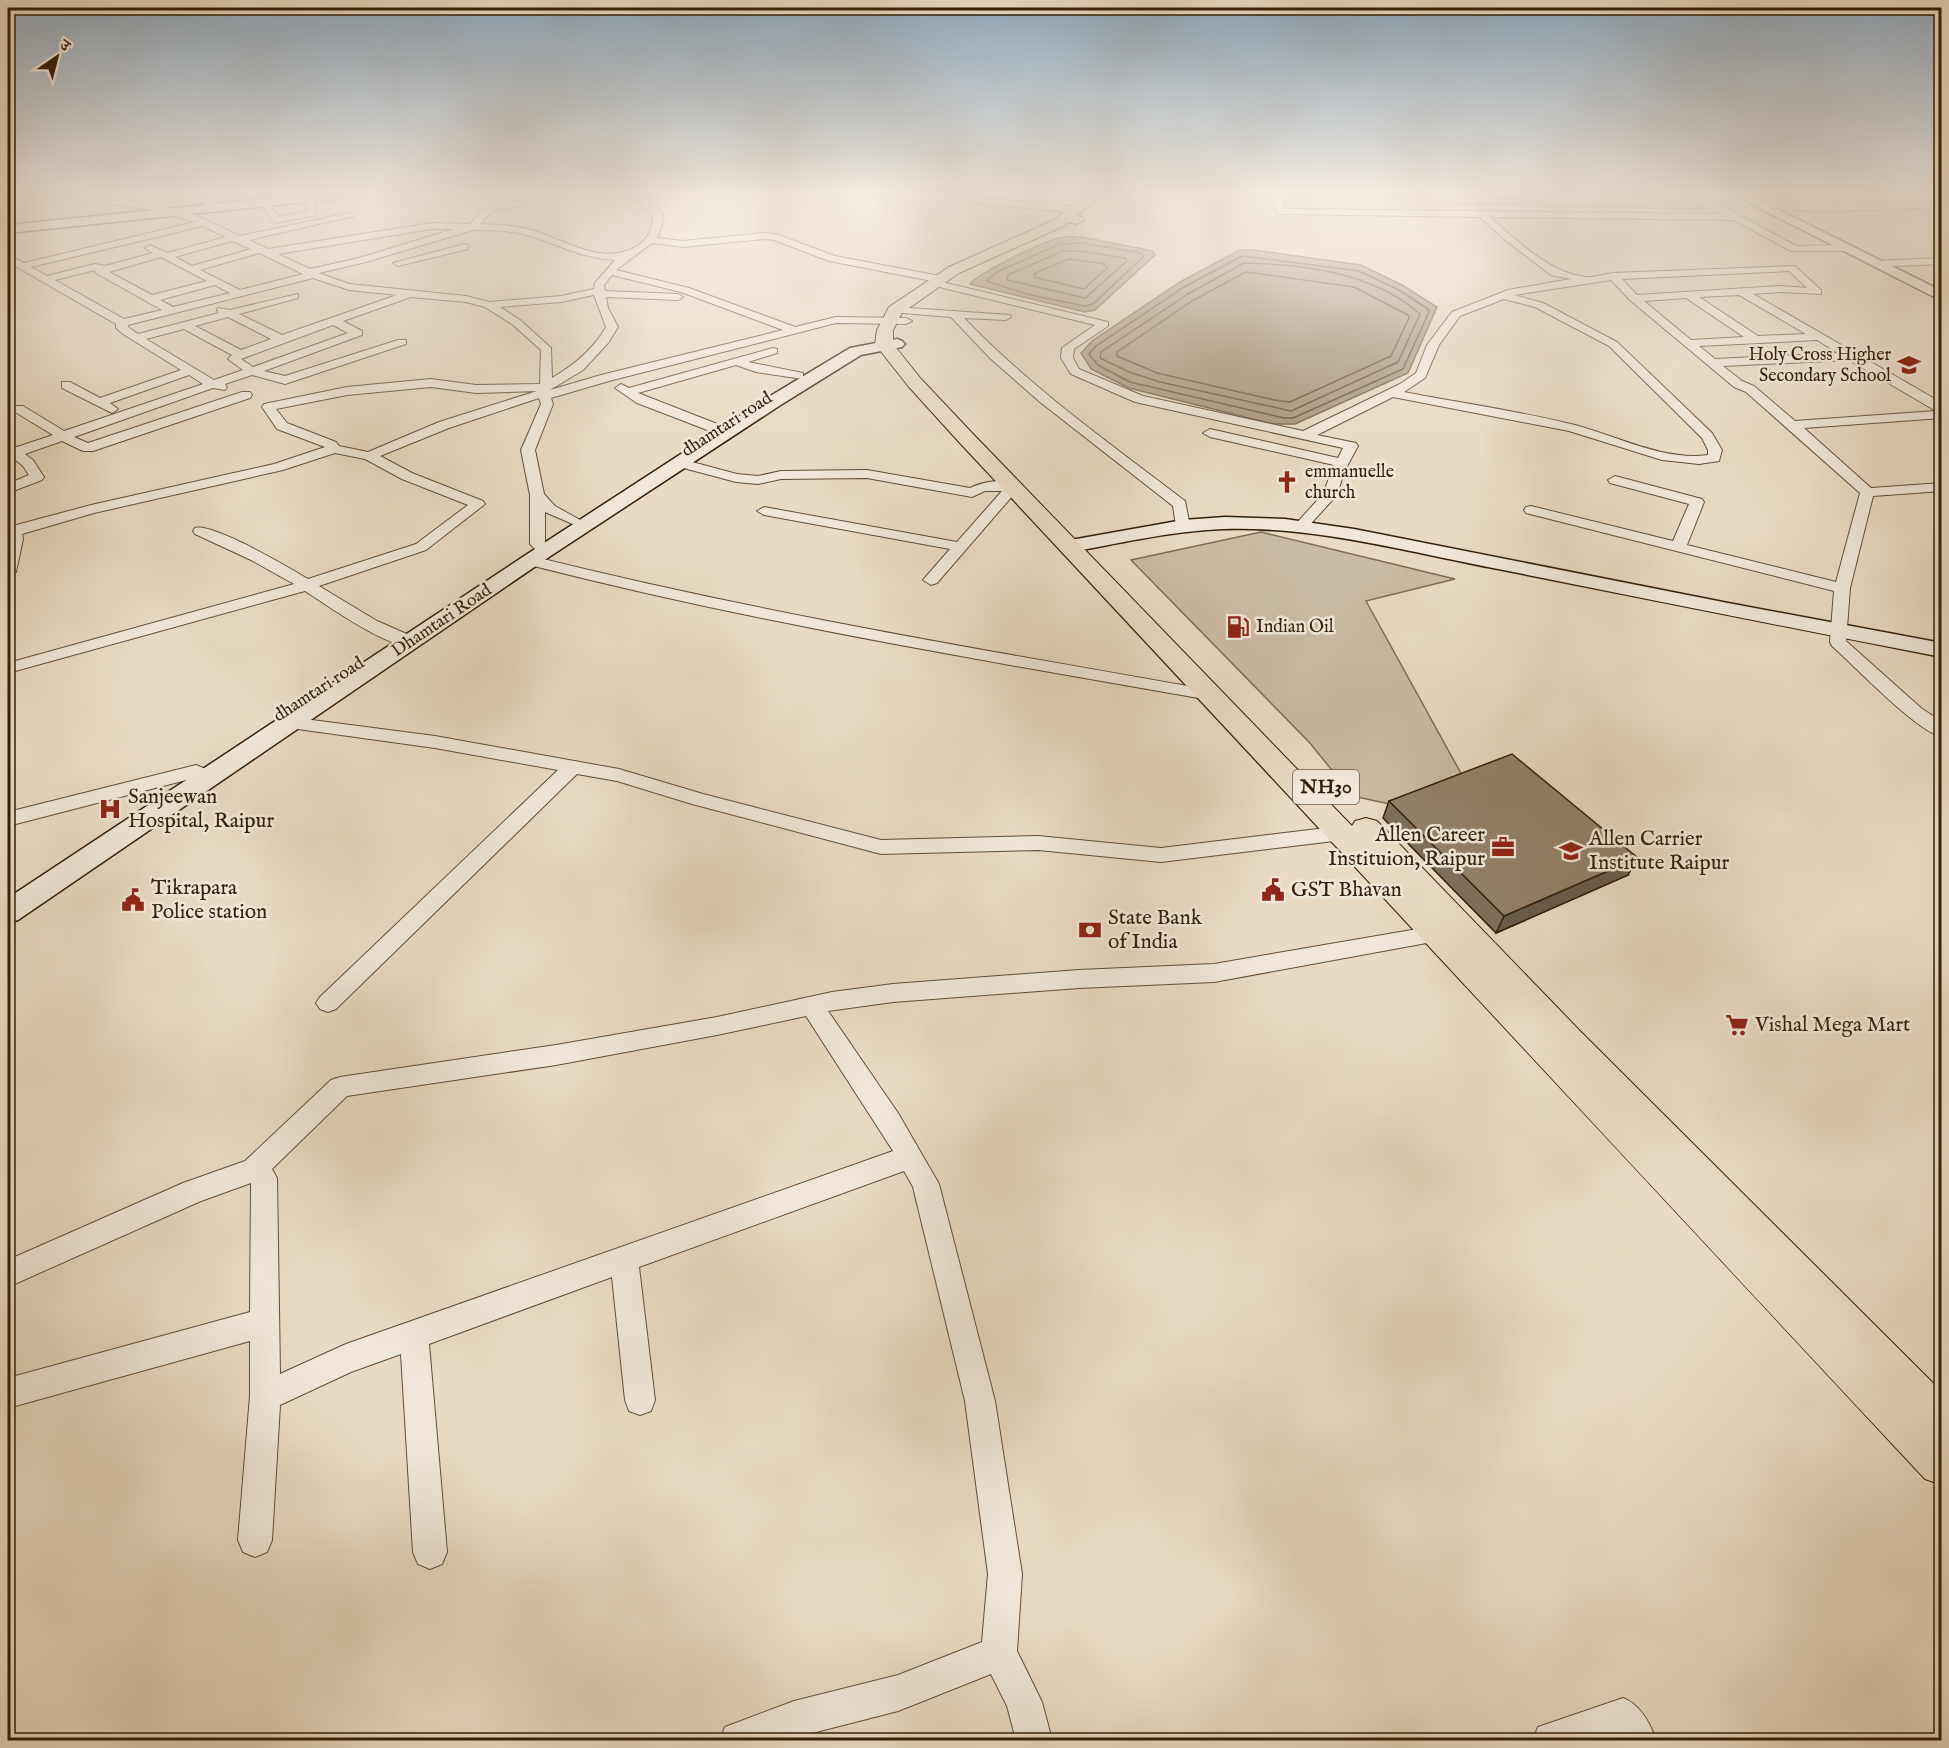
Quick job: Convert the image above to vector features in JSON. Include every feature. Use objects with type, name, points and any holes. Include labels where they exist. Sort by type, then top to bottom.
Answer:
[{"type":"main road","points":[[896,328],[966,276]]},
{"type":"main road","name":"NH30","points":[[896,328],[915,383],[1014,486],[1216,673],[1425,889],[1568,1042],[1941,1425]]},
{"type":"main road","name":"NH30","points":[[896,328],[912,367],[1012,465],[1210,695],[1342,832],[1435,934],[1941,1462]]},
{"type":"street","points":[[42,276],[122,322],[304,276]]},
{"type":"street","points":[[48,279],[61,276]]},
{"type":"street","points":[[108,276],[172,311]]},
{"type":"street","points":[[203,276],[238,293]]},
{"type":"street","points":[[314,276],[349,287],[413,292],[466,299],[489,305],[516,322],[543,345],[547,350],[545,392],[547,404],[528,450],[537,495],[538,552],[614,582],[928,646],[1210,695]]},
{"type":"street","points":[[328,282],[351,276]]},
{"type":"street","points":[[268,406],[348,391],[431,383],[476,389],[545,392],[579,367],[604,341],[612,327],[603,309],[599,292],[599,285],[608,276]]},
{"type":"street","points":[[624,276],[711,299],[794,330]]},
{"type":"street","points":[[892,276],[944,290],[1104,324],[1068,348],[1067,358],[1075,370],[1139,399],[1351,446],[1330,495],[1300,527]]},
{"type":"street","points":[[1570,276],[1590,279]]},
{"type":"street","points":[[1613,276],[1634,298],[1738,384],[1750,389],[1867,492],[1941,487]]},
{"type":"street","points":[[1306,435],[1391,393],[1421,375],[1433,345],[1456,314],[1512,292],[1623,276]]},
{"type":"street","points":[[1660,276],[1757,341]]},
{"type":"street","points":[[1634,298],[1780,290],[1817,292],[1799,276]]},
{"type":"street","points":[[1899,276],[1941,297]]},
{"type":"street","points":[[150,299],[215,282]]},
{"type":"street","points":[[944,290],[1006,317]]},
{"type":"street","points":[[944,290],[995,357],[1036,392],[1180,504],[1183,526]]},
{"type":"street","points":[[402,342],[285,380],[252,371],[234,359],[240,354],[280,339],[413,292]]},
{"type":"street","points":[[489,305],[561,299],[599,292],[711,299]]},
{"type":"street","points":[[1742,292],[1941,411]]},
{"type":"street","points":[[136,339],[294,296]]},
{"type":"street","points":[[1391,393],[1572,428],[1665,455],[1706,460],[1714,458],[1715,450],[1707,436],[1613,344],[1539,305],[1505,296]]},
{"type":"street","points":[[206,302],[280,339]]},
{"type":"street","points":[[369,456],[444,425],[545,392],[794,330],[836,320],[896,328]]},
{"type":"street","points":[[10,452],[212,385],[358,333],[334,321]]},
{"type":"street","points":[[122,322],[122,328],[136,339],[161,351],[212,385],[242,391],[268,406],[282,426],[332,445],[334,449]]},
{"type":"street","points":[[185,325],[240,354]]},
{"type":"street","name":"dhamtari road","points":[[538,552],[575,521],[720,430],[800,376],[845,349],[896,328]]},
{"type":"street","name":"Dhamtari Road","points":[[8,912],[202,774],[290,723],[404,640],[849,354],[896,328]]},
{"type":"street","points":[[1690,343],[1818,337]]},
{"type":"street","points":[[627,392],[772,351],[757,340]]},
{"type":"street","points":[[1712,363],[1851,356]]},
{"type":"street","points":[[738,362],[756,368],[800,376]]},
{"type":"street","points":[[100,402],[190,371]]},
{"type":"street","points":[[605,378],[650,404],[720,430]]},
{"type":"street","points":[[66,385],[123,414]]},
{"type":"street","points":[[19,409],[62,436],[82,446],[92,447],[246,395]]},
{"type":"street","points":[[1793,425],[1941,411]]},
{"type":"street","points":[[1210,433],[1342,463]]},
{"type":"street","points":[[8,572],[16,539],[11,531],[91,509],[278,467],[334,449],[369,456],[407,476],[478,504],[421,547],[308,586],[8,668]]},
{"type":"street","points":[[8,489],[37,477],[28,463],[10,452]]},
{"type":"street","points":[[681,463],[736,478],[758,480],[782,476],[867,474],[972,493],[982,487],[1014,486]]},
{"type":"street","points":[[1615,480],[1697,502],[1678,548]]},
{"type":"street","points":[[931,580],[1014,486]]},
{"type":"street","points":[[1867,492],[1842,588],[1839,636],[1915,712],[1941,731]]},
{"type":"street","points":[[537,495],[550,508],[575,521]]},
{"type":"street","points":[[1531,510],[1842,588]]},
{"type":"street","points":[[764,511],[961,547]]},
{"type":"street","points":[[1083,549],[1183,526],[1242,523],[1300,527],[1366,537],[1587,580],[1728,610],[1941,661]]},
{"type":"street","points":[[200,531],[223,540],[308,586],[357,619],[404,640]]},
{"type":"street","points":[[1083,549],[1170,536],[1223,532],[1261,532],[1318,537],[1839,636],[1941,650]]},
{"type":"street","name":"dhamtari road","points":[[8,897],[202,774],[404,640]]},
{"type":"street","points":[[1915,712],[1941,717]]},
{"type":"street","points":[[290,723],[435,742],[619,775],[699,800],[881,847],[1038,843],[1161,855],[1342,832]]},
{"type":"street","points":[[328,1003],[573,767]]},
{"type":"street","points":[[8,819],[202,774]]},
{"type":"street","points":[[8,830],[45,809]]},
{"type":"street","points":[[8,1274],[192,1192],[254,1169],[340,1087],[567,1053],[812,1006],[893,993],[1100,978],[1214,973],[1435,934]]},
{"type":"street","points":[[812,1006],[870,1092],[926,1184],[980,1401],[1005,1575],[999,1653],[1024,1702],[1034,1740]]},
{"type":"street","points":[[265,1396],[346,1359],[910,1157]]},
{"type":"street","points":[[254,1169],[264,1178],[266,1322],[265,1396],[255,1540]]},
{"type":"street","points":[[624,1260],[640,1400]]},
{"type":"street","points":[[8,1393],[266,1322]]},
{"type":"street","points":[[414,1336],[430,1552]]},
{"type":"street","points":[[738,1740],[794,1719],[898,1693],[999,1653]]},
{"type":"street","points":[[1551,1740],[1623,1716],[1638,1740]]},
{"type":"shaded area","points":[[1261,532],[1455,579],[1366,601],[1490,826],[1353,796],[1309,742],[1131,560]]},
{"type":"water","points":[[980,276],[1133,276],[1095,310],[1085,312],[970,284]]},
{"type":"water","points":[[1192,276],[1383,276],[1437,307],[1408,373],[1295,424],[1273,424],[1129,388],[1091,369],[1081,353],[1092,341]]},
{"type":"building","name":"Allen Career Instituion, Raipur","points":[[1512,754],[1638,858],[1504,916],[1389,801]]},
{"type":"place","name":"Holy Cross Higher Secondary School","points":[[1909,365]]},
{"type":"place","name":"emmanuelle church","points":[[1287,482]]},
{"type":"place","name":"Indian Oil","points":[[1238,627]]},
{"type":"place","name":"Sanjeewan Hospital, Raipur","points":[[110,809]]},
{"type":"place","name":"Allen Career Instituion, Raipur","points":[[1503,847]]},
{"type":"place","name":"Allen Carrier Institute Raipur","points":[[1571,851]]},
{"type":"place","name":"GST Bhavan","points":[[1273,890]]},
{"type":"place","name":"Tikrapara Police station","points":[[133,900]]},
{"type":"place","name":"State Bank of India","points":[[1090,930]]},
{"type":"place","name":"Vishal Mega Mart","points":[[1737,1025]]}]
